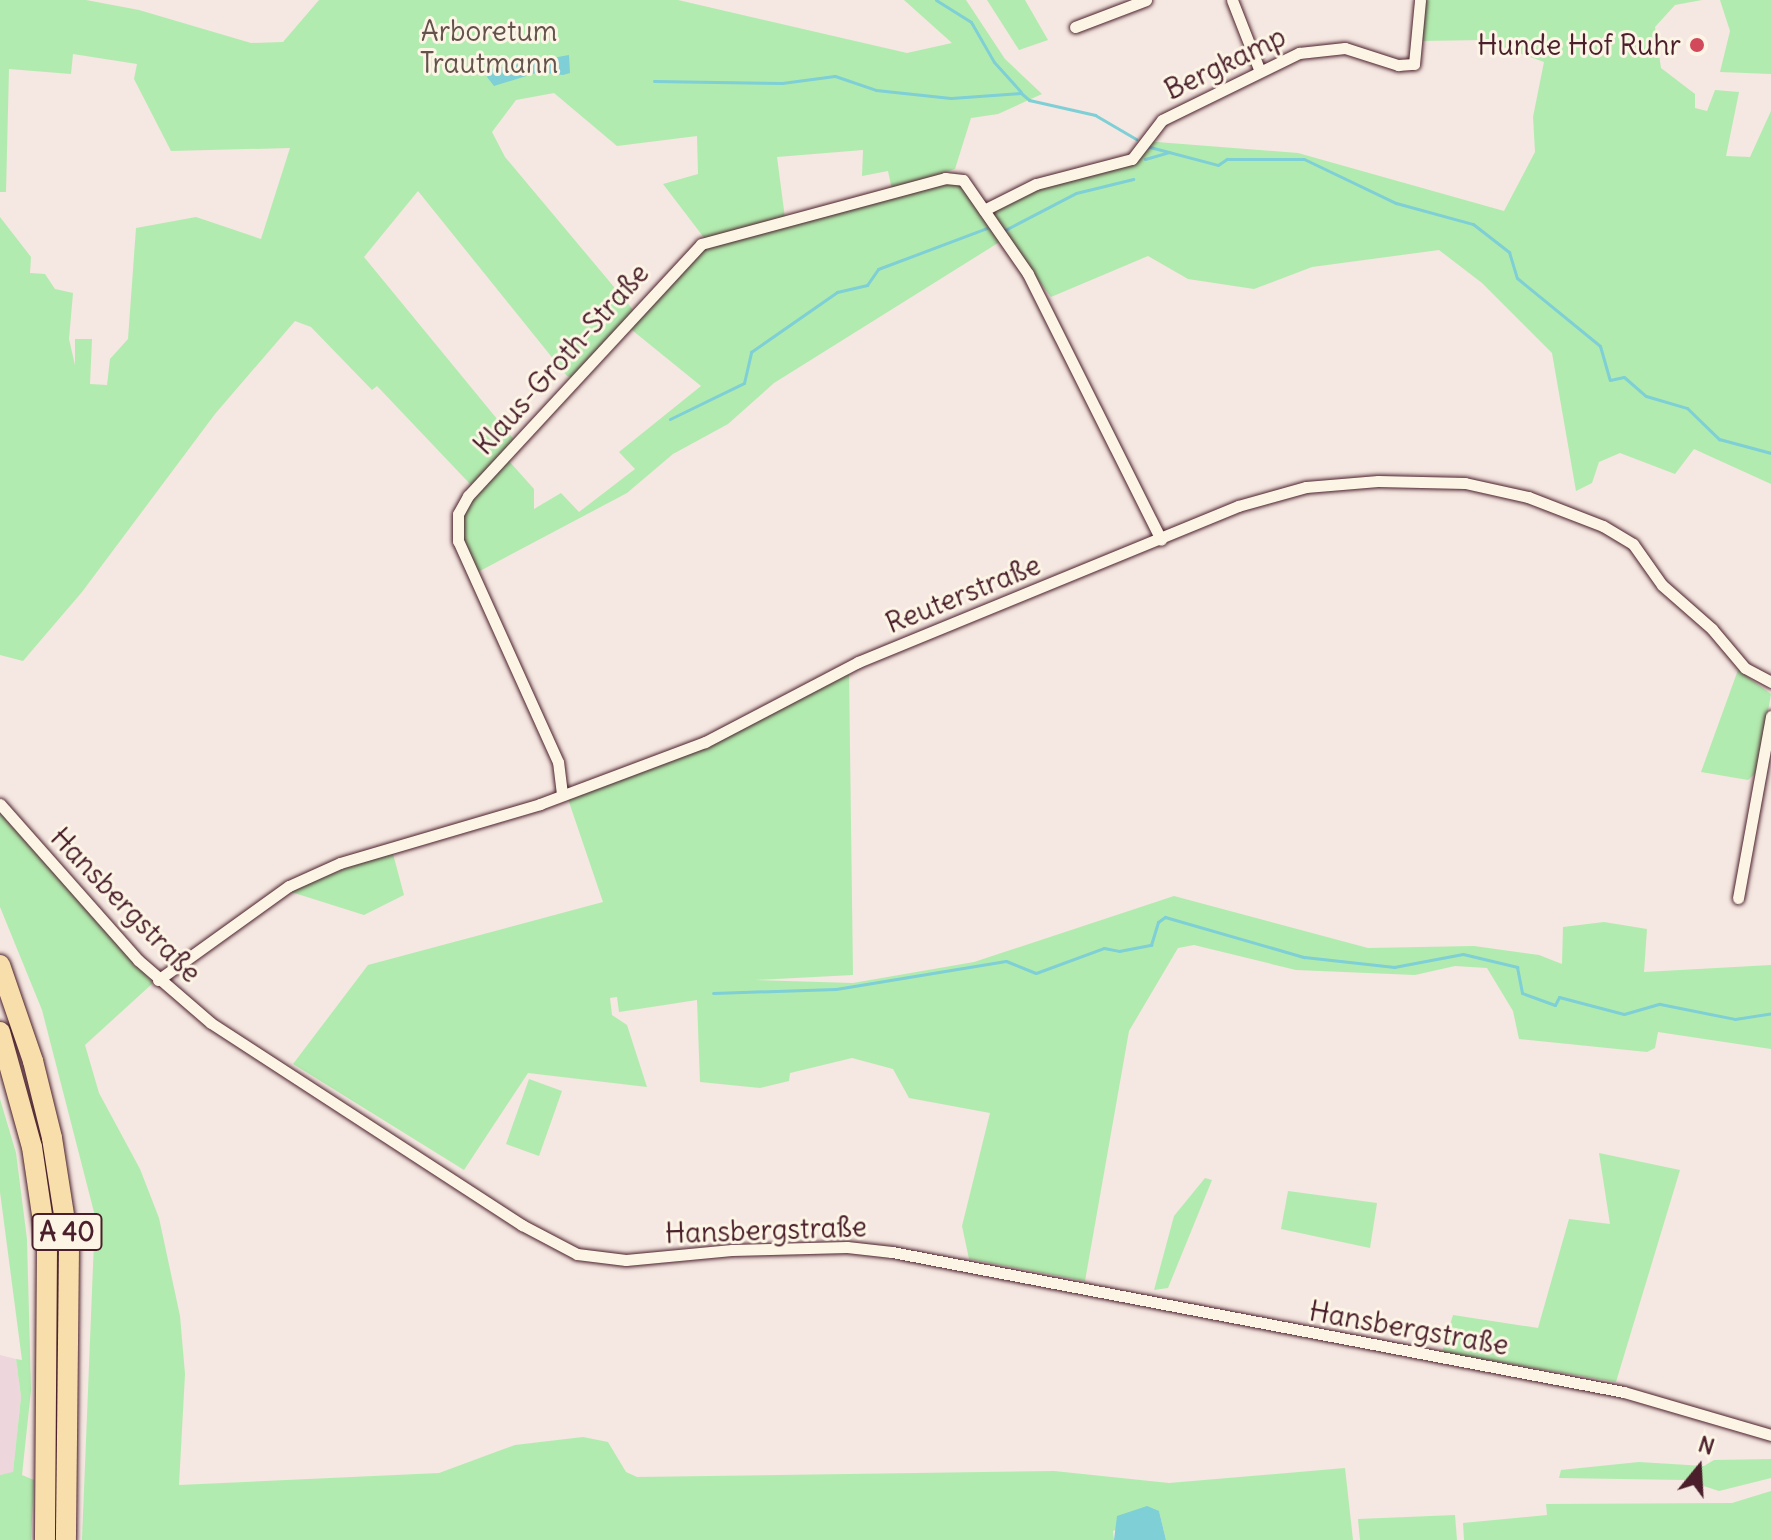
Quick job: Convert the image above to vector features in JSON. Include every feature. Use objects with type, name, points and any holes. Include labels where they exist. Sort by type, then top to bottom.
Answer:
[{"type":"highway","name":"A 40","points":[[0,965],[33,1061],[52,1138],[69,1247],[57,1507],[45,1540]]},
{"type":"highway","name":"A 40","points":[[0,1032],[32,1147],[47,1248],[57,1507],[66,1540]]},
{"type":"street","points":[[1232,0],[1259,69]]},
{"type":"street","name":"Bergkamp","points":[[984,210],[1036,184],[1132,159],[1141,142],[1162,120],[1259,69],[1311,49],[1334,47],[1357,50],[1398,65],[1414,64],[1420,0]]},
{"type":"street","points":[[1075,27],[1142,1]]},
{"type":"street","name":"Klaus-Groth-Straße","points":[[562,794],[558,762],[458,541],[458,514],[468,496],[701,244],[945,178],[967,183],[1041,298],[1161,540]]},
{"type":"street","name":"Reuterstraße","points":[[158,980],[289,886],[354,858],[562,794],[705,742],[837,671],[1249,502],[1318,485],[1440,481],[1506,490],[1603,526],[1633,544],[1662,585],[1712,629],[1729,652],[1771,682]]},
{"type":"street","points":[[1738,898],[1771,716]]},
{"type":"street","name":"Hansbergstraße","points":[[0,804],[158,980],[211,1023],[522,1225],[577,1254],[626,1260],[732,1250],[847,1247],[892,1252],[1624,1392],[1771,1435]]},
{"type":"shaded area","points":[[0,1355],[16,1359],[21,1397],[13,1473],[0,1475]]},
{"type":"green space","name":"Arboretum Trautmann","points":[[0,0],[86,0],[139,10],[251,43],[283,42],[319,0],[678,0],[907,53],[952,43],[904,0],[966,0],[1005,59],[1042,94],[998,114],[971,118],[955,169],[892,190],[888,171],[862,176],[863,150],[777,157],[785,218],[705,239],[663,184],[698,174],[697,136],[617,146],[554,93],[516,100],[492,132],[505,157],[635,312],[574,378],[567,376],[418,191],[364,257],[516,442],[471,485],[377,386],[372,390],[311,327],[295,321],[215,414],[82,592],[23,661],[0,655],[0,217],[31,257],[30,273],[45,274],[55,289],[73,293],[69,339],[75,365],[75,339],[92,339],[90,384],[107,385],[110,359],[128,339],[136,228],[196,217],[261,239],[290,148],[171,151],[134,79],[137,64],[73,54],[71,74],[9,69],[6,192],[0,192]]},
{"type":"green space","points":[[987,0],[1025,0],[1048,40],[1019,50]]},
{"type":"green space","points":[[1421,0],[1702,0],[1675,5],[1655,27],[1661,68],[1695,94],[1695,108],[1707,111],[1715,90],[1739,92],[1726,156],[1750,157],[1771,111],[1771,484],[1694,449],[1675,474],[1620,453],[1599,462],[1592,483],[1576,491],[1552,353],[1482,283],[1439,250],[1312,267],[1254,289],[1188,279],[1148,256],[1051,297],[1006,238],[774,383],[728,424],[673,454],[627,493],[478,572],[460,533],[465,507],[509,461],[534,489],[534,509],[561,493],[579,512],[635,469],[619,452],[701,386],[627,326],[706,245],[946,181],[959,182],[982,215],[1036,188],[1132,161],[1144,141],[1298,153],[1504,211],[1535,152],[1533,117],[1544,62],[1484,40],[1419,41]]},
{"type":"green space","points":[[1720,0],[1771,0],[1771,74],[1720,72],[1730,31]]},
{"type":"green space","points":[[849,670],[853,975],[755,980],[853,983],[974,962],[1174,896],[1368,948],[1474,946],[1539,955],[1562,964],[1563,927],[1604,922],[1647,929],[1644,972],[1771,965],[1771,1049],[1658,1032],[1655,1048],[1647,1052],[1519,1039],[1513,1011],[1487,968],[1455,966],[1415,975],[1296,970],[1194,945],[1178,948],[1129,1031],[1085,1281],[969,1259],[962,1226],[990,1113],[909,1098],[893,1069],[852,1058],[790,1073],[789,1081],[760,1088],[700,1082],[697,1000],[619,1012],[617,997],[610,998],[612,1015],[627,1025],[647,1087],[528,1073],[464,1170],[293,1064],[368,965],[603,902],[568,799],[706,746]]},
{"type":"green space","points":[[1738,670],[1771,694],[1757,772],[1748,780],[1701,772]]},
{"type":"green space","points":[[0,813],[153,983],[85,1045],[99,1093],[140,1169],[159,1218],[180,1316],[185,1374],[179,1485],[439,1473],[515,1445],[583,1437],[608,1442],[626,1472],[637,1477],[1054,1471],[1169,1483],[1345,1468],[1353,1540],[1166,1540],[1159,1511],[1113,1531],[1114,1540],[82,1540],[95,1216],[42,1010],[0,907]]},
{"type":"green space","points":[[392,850],[404,895],[364,915],[288,891]]},
{"type":"green space","points":[[529,1079],[562,1091],[539,1156],[506,1144]]},
{"type":"green space","points":[[0,1099],[16,1153],[27,1239],[31,1390],[22,1475],[34,1480],[31,1540],[0,1540],[0,1475],[13,1472],[21,1397],[16,1359],[22,1360],[0,1192]]},
{"type":"green space","points":[[1599,1153],[1680,1170],[1616,1382],[1442,1352],[1453,1315],[1538,1328],[1569,1219],[1610,1224]]},
{"type":"green space","points":[[1205,1178],[1212,1180],[1168,1288],[1154,1290],[1174,1216]]},
{"type":"green space","points":[[1288,1191],[1377,1203],[1370,1248],[1281,1229]]},
{"type":"green space","points":[[1771,1459],[1771,1478],[1719,1491],[1685,1480],[1559,1478],[1561,1470],[1639,1462],[1704,1466],[1714,1460]]},
{"type":"green space","points":[[1771,1491],[1771,1540],[1464,1540],[1463,1523],[1547,1515],[1546,1504],[1732,1503]]},
{"type":"green space","points":[[1455,1515],[1457,1540],[1360,1540],[1358,1519]]},
{"type":"water","points":[[569,55],[570,73],[563,75],[539,72],[494,86],[487,77],[491,69]]},
{"type":"water","points":[[1147,1506],[1159,1511],[1166,1540],[1114,1540],[1117,1516]]},
{"type":"waterway","points":[[936,0],[971,22],[994,62],[1021,92]]},
{"type":"waterway","points":[[654,81],[782,83],[835,76],[876,90],[951,98],[1021,93],[1029,100],[1095,115],[1136,139]]},
{"type":"waterway","points":[[1146,146],[1218,165],[1227,159],[1304,159],[1396,203],[1473,224],[1509,252],[1517,278],[1600,346],[1610,380],[1624,377],[1646,396],[1687,408],[1719,439],[1771,453]]},
{"type":"waterway","points":[[1145,159],[1169,152]]},
{"type":"waterway","points":[[1003,231],[1076,193],[1133,179]]},
{"type":"waterway","points":[[670,419],[744,383],[751,352],[837,292],[867,285],[878,269],[987,228]]},
{"type":"waterway","points":[[713,993],[836,989],[1006,961],[1036,973],[1104,948],[1119,951],[1151,945],[1158,922],[1165,917],[1304,957],[1394,967],[1463,954],[1517,967],[1522,993],[1555,1005],[1559,997],[1624,1014],[1660,1004],[1735,1019],[1771,1013]]},
{"type":"place","name":"Hunde Hof Ruhr","points":[[1697,45]]}]
